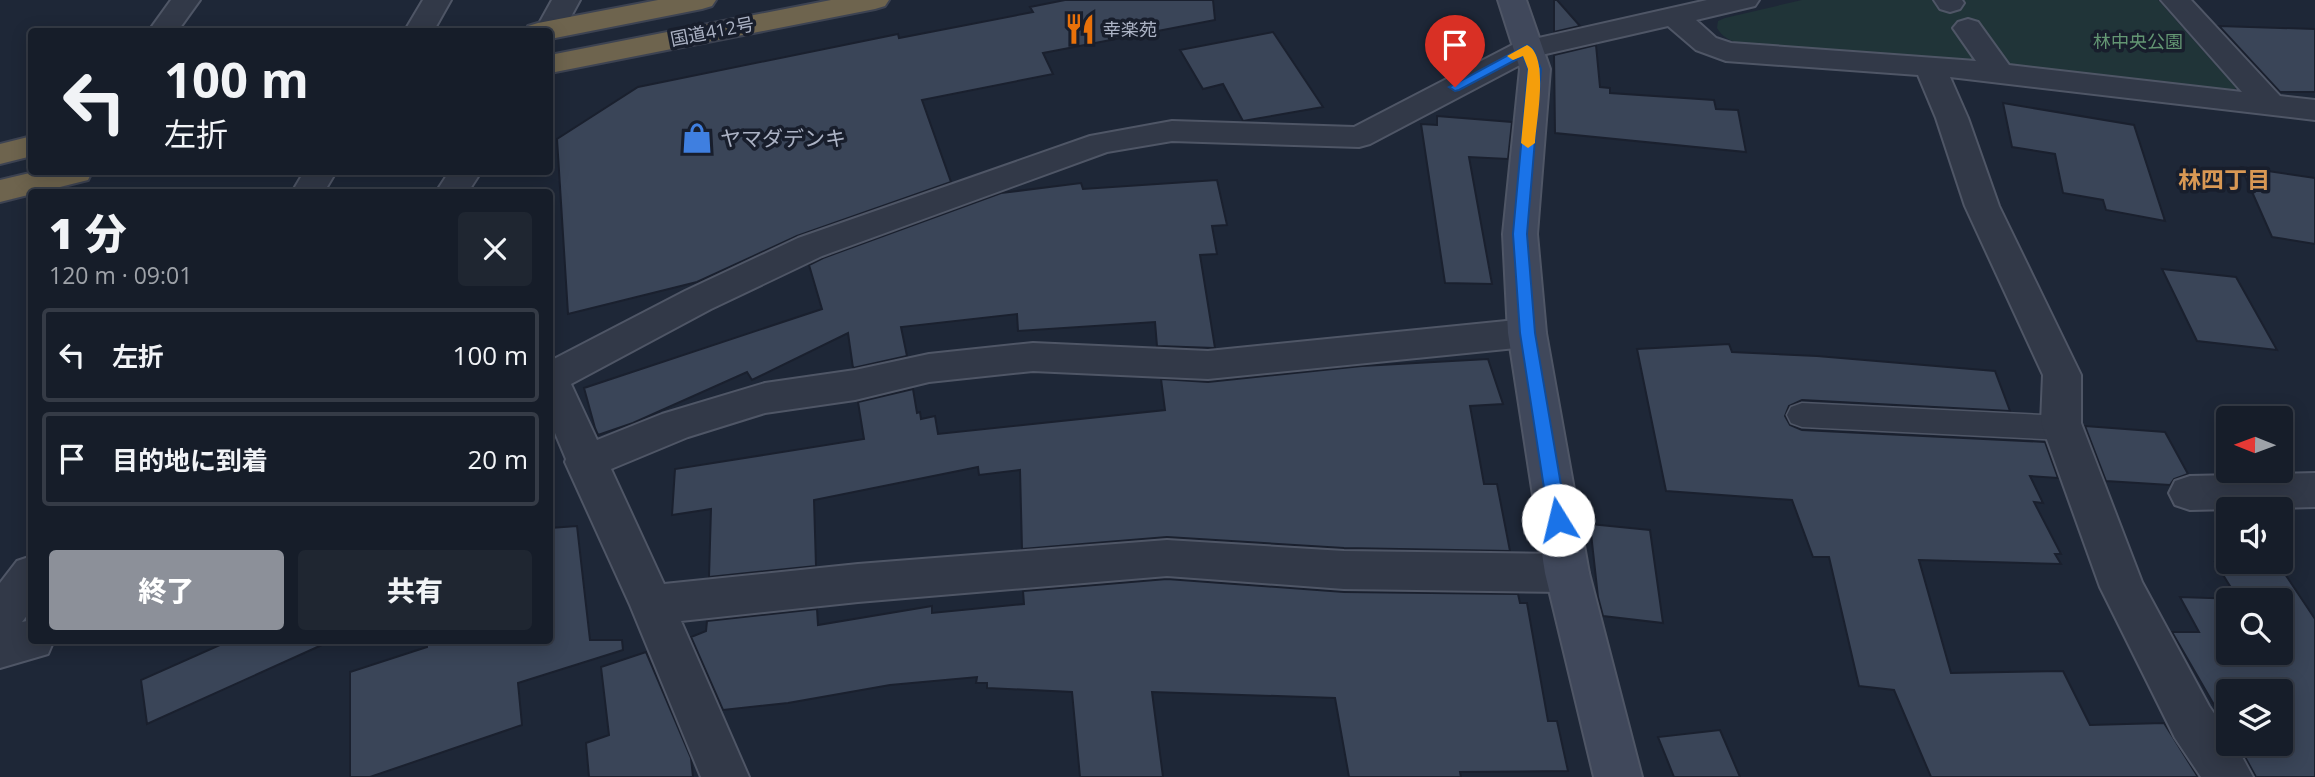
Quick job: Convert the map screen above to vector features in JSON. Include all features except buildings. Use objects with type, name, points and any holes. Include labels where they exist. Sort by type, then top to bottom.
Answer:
[{"type":"highway","name":"国道412号","points":[[553,28],[702,0]]},
{"type":"highway","name":"国道412号","points":[[553,63],[875,0]]},
{"type":"highway","points":[[0,154],[28,147]]},
{"type":"highway","points":[[0,191],[64,175]]},
{"type":"street","points":[[165,28],[186,0]]},
{"type":"street","points":[[420,28],[437,0]]},
{"type":"street","points":[[545,28],[566,0]]},
{"type":"street","points":[[1511,0],[1535,69],[1520,234],[1527,333],[1567,573],[1618,777]]},
{"type":"street","points":[[553,377],[698,300],[810,247],[1101,143],[1172,131],[1359,137],[1527,49],[1745,0]]},
{"type":"street","points":[[2175,0],[2271,105]]},
{"type":"street","points":[[1674,16],[1706,44],[1726,52],[1930,66],[2315,110]]},
{"type":"street","points":[[1968,28],[1999,73]]},
{"type":"street","points":[[1930,66],[1982,206],[2062,375],[2064,428],[2122,587],[2192,722],[2229,777]]},
{"type":"street","points":[[585,462],[676,425],[765,398],[855,385],[929,368],[1034,357],[1208,365],[1527,333]]},
{"type":"street","points":[[553,386],[585,462],[652,605],[725,777]]},
{"type":"street","points":[[2190,494],[2315,490]]},
{"type":"street","points":[[652,605],[858,583],[1167,558],[1344,569],[1567,573]]},
{"type":"street","points":[[0,617],[28,579]]},
{"type":"street","points":[[0,648],[28,641]]},
{"type":"lane","points":[[1802,415],[2064,428]]},
{"type":"green space","name":"林中央公園","points":[[1802,0],[2158,0],[2236,88],[2229,92],[1749,45],[1727,38],[1717,28],[1718,21],[1725,18]]},
{"type":"slow traffic","points":[[1513,56],[1527,49],[1535,69],[1528,143]]},
{"type":"place","name":"幸楽苑","points":[[1080,29]]},
{"type":"place","name":"ヤマダデンキ","points":[[697,138]]},
{"type":"district","name":"林四丁目","points":[[2224,179]]},
{"type":"route","points":[[1455,87],[1527,49],[1535,69],[1520,234],[1527,333],[1558,520]]}]
